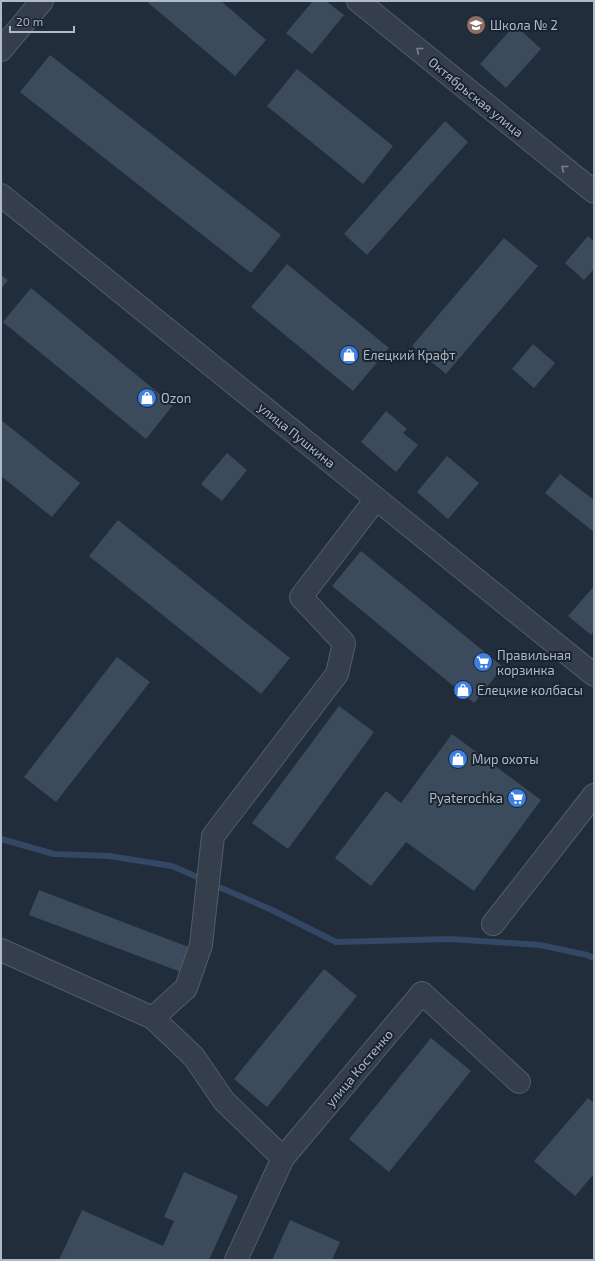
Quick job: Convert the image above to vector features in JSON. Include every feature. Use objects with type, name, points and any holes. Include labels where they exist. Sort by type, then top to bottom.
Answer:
[{"type":"street","points":[[1,50],[42,1]]},
{"type":"street","name":"Октябрьская улица","points":[[358,1],[594,192]]},
{"type":"street","name":"улица Пушкина","points":[[1,195],[594,675]]},
{"type":"street","points":[[154,1018],[186,988],[201,945],[213,836],[337,674],[344,643],[301,597],[376,499]]},
{"type":"street","points":[[493,924],[594,795]]},
{"type":"street","points":[[1,950],[154,1018],[194,1057],[224,1101],[283,1158]]},
{"type":"street","name":"улица Костенко","points":[[236,1260],[283,1158],[422,993],[519,1082]]},
{"type":"building","points":[[146,1],[221,1],[266,40],[235,76]]},
{"type":"building","points":[[313,1],[326,1],[344,15],[312,54],[286,33]]},
{"type":"building","points":[[515,25],[541,49],[506,88],[480,64]]},
{"type":"building","points":[[50,55],[281,235],[251,273],[20,92]]},
{"type":"building","points":[[297,69],[393,146],[363,184],[267,106]]},
{"type":"building","points":[[445,121],[468,142],[367,255],[344,234]]},
{"type":"building","points":[[588,236],[594,242],[594,269],[584,280],[565,263]]},
{"type":"building","points":[[504,238],[538,266],[446,374],[412,346]]},
{"type":"building","points":[[287,264],[389,348],[353,391],[251,307]]},
{"type":"building","points":[[1,275],[8,280],[1,289]]},
{"type":"building","points":[[31,288],[173,405],[146,439],[3,322]]},
{"type":"building","points":[[533,344],[555,363],[534,388],[512,369]]},
{"type":"building","points":[[386,411],[407,429],[403,433],[418,445],[396,472],[361,442]]},
{"type":"building","points":[[1,420],[80,483],[52,517],[1,476]]},
{"type":"building","points":[[227,453],[247,470],[222,501],[201,484]]},
{"type":"building","points":[[447,456],[479,483],[448,519],[417,492]]},
{"type":"building","points":[[560,474],[594,500],[594,532],[545,493]]},
{"type":"building","points":[[118,520],[290,658],[261,694],[89,556]]},
{"type":"building","points":[[361,551],[503,667],[474,703],[332,586]]},
{"type":"building","points":[[594,586],[594,631],[591,635],[568,616]]},
{"type":"building","points":[[117,657],[150,682],[56,802],[24,777]]},
{"type":"building","points":[[339,706],[374,732],[288,849],[252,823]]},
{"type":"building","points":[[452,734],[541,800],[474,891],[406,842],[371,886],[335,858],[386,791],[401,803]]},
{"type":"building","points":[[39,890],[191,948],[181,972],[29,915]]},
{"type":"building","points":[[324,969],[357,996],[267,1107],[234,1079]]},
{"type":"building","points":[[431,1038],[471,1071],[389,1172],[349,1139]]},
{"type":"building","points":[[588,1098],[594,1103],[594,1174],[575,1196],[534,1161]]},
{"type":"building","points":[[184,1172],[238,1196],[209,1260],[59,1260],[82,1210],[163,1246],[174,1221],[164,1217]]},
{"type":"building","points":[[290,1220],[340,1242],[332,1260],[272,1260]]},
{"type":"waterway","points":[[1,839],[54,854],[109,856],[172,866],[204,880]]},
{"type":"waterway","points":[[212,884],[272,910],[336,942],[450,939],[540,945],[587,955],[594,958]]},
{"type":"place","name":"Школа № 2","points":[[476,25]]},
{"type":"place","name":"Елецкий Крафт","points":[[349,355]]},
{"type":"place","name":"Ozon","points":[[147,398]]},
{"type":"place","name":"Правильная корзинка","points":[[483,662]]},
{"type":"place","name":"Елецкие колбасы","points":[[463,690]]},
{"type":"place","name":"Мир охоты","points":[[458,759]]},
{"type":"place","name":"Pyaterochka","points":[[517,798]]}]
